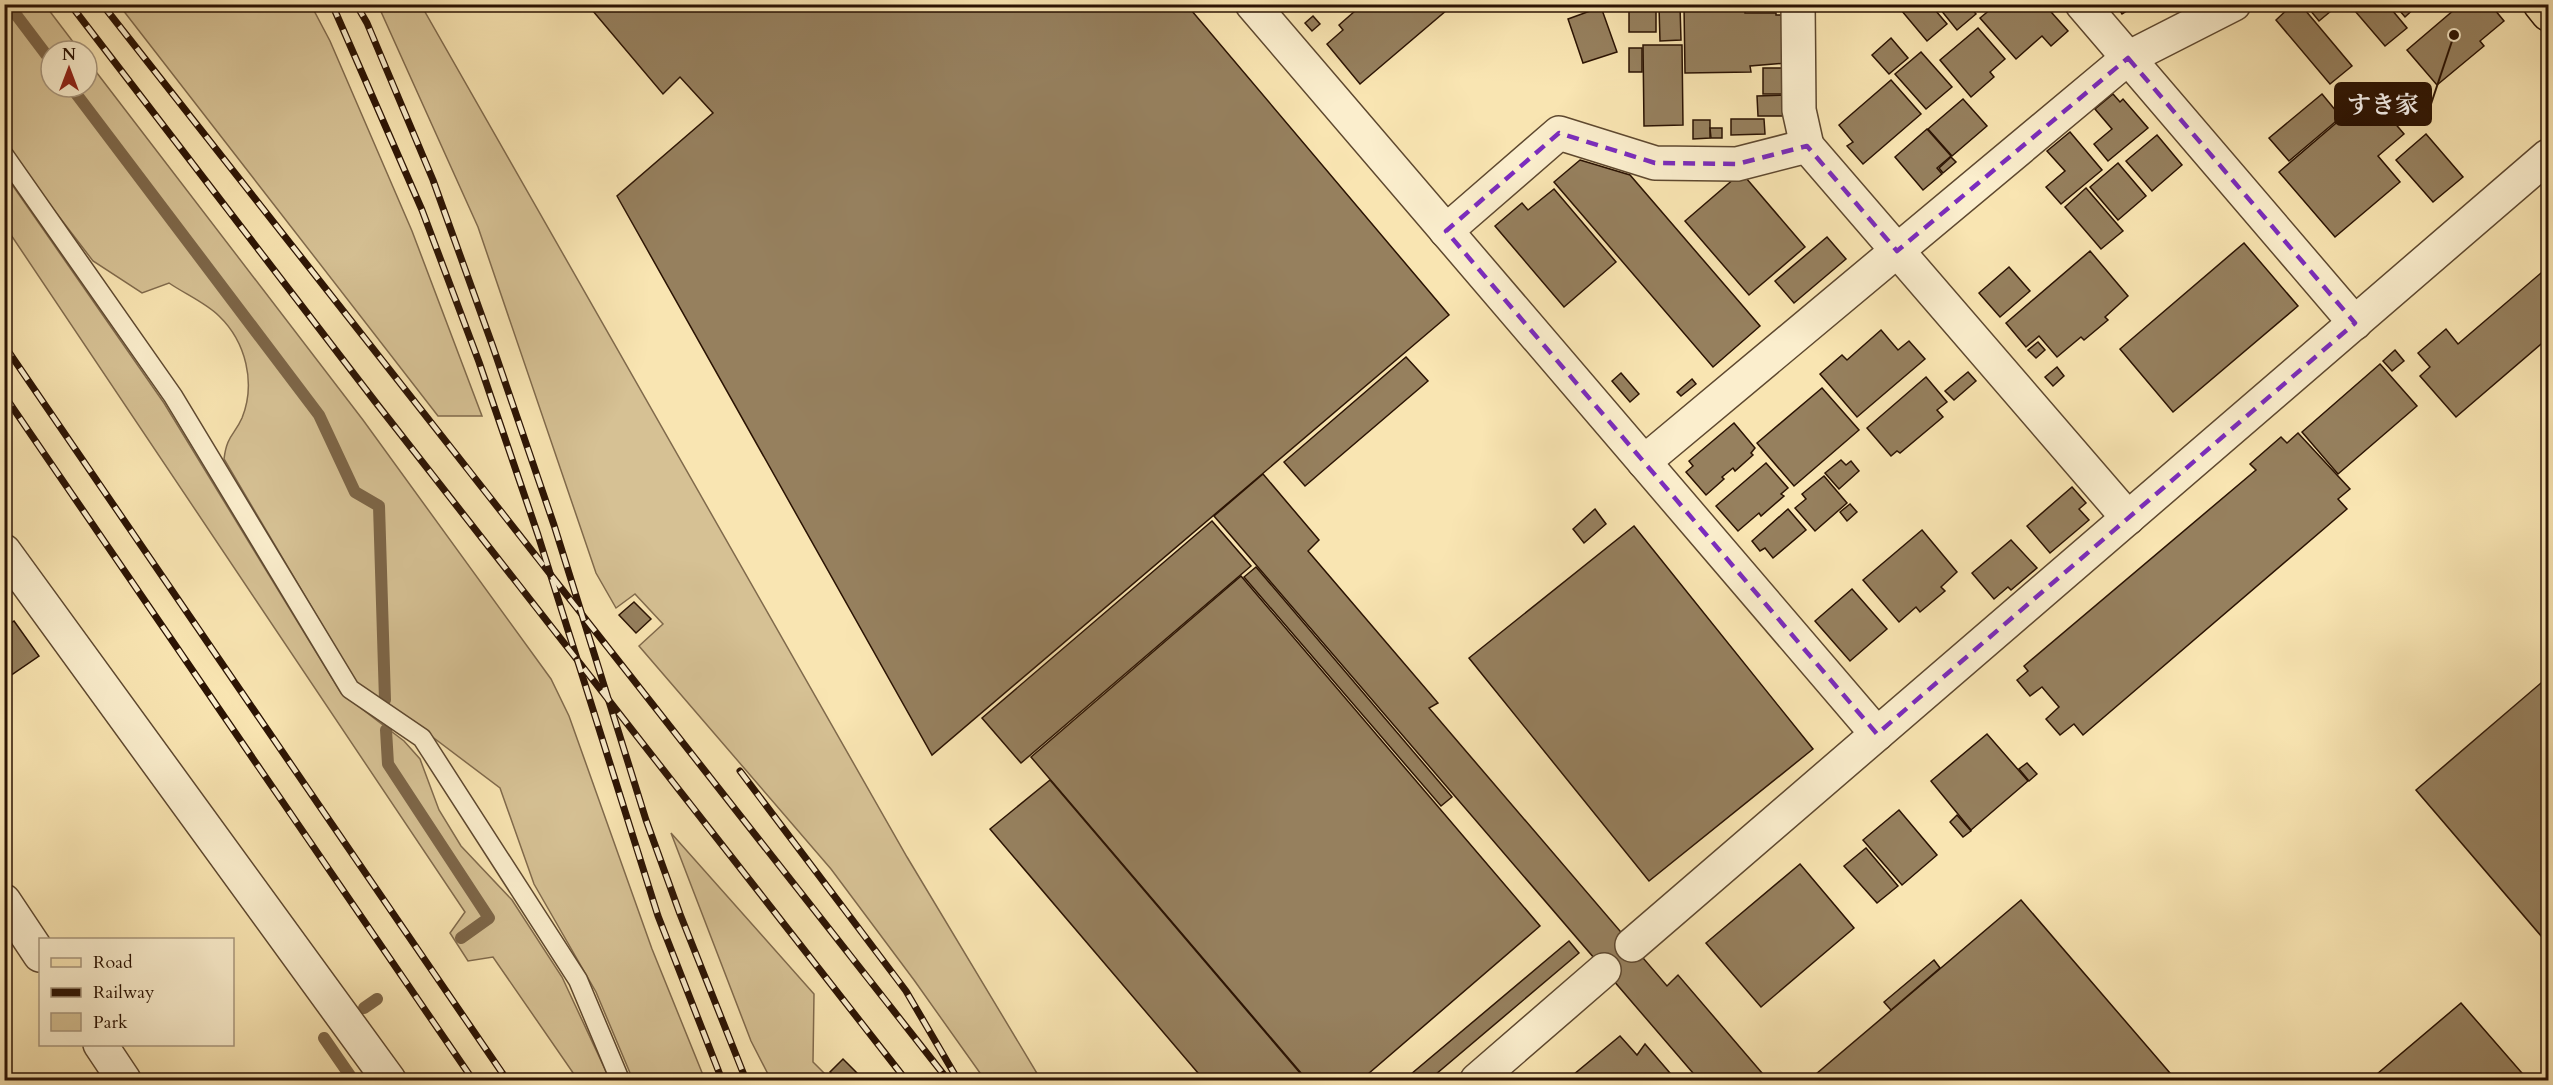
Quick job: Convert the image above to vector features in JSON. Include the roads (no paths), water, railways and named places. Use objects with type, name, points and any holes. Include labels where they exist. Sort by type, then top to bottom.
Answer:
[{"type":"main road","points":[[2540,4],[2548,14]]},
{"type":"street","points":[[1252,4],[1877,734]]},
{"type":"street","points":[[1798,4],[1799,110],[1807,146],[2128,518]]},
{"type":"street","points":[[2082,4],[2355,323]]},
{"type":"street","points":[[1644,462],[2128,58],[2234,4]]},
{"type":"street","points":[[1446,231],[1559,133],[1655,163],[1737,164],[1807,146]]},
{"type":"street","points":[[1632,945],[2548,156]]},
{"type":"street","points":[[4,551],[389,1080]]},
{"type":"street","points":[[4,901],[39,954]]},
{"type":"street","points":[[1478,1080],[1604,970]]},
{"type":"street","points":[[101,1046],[124,1080]]},
{"type":"lane","points":[[4,156],[173,396],[350,689],[422,738],[578,980],[620,1080]]},
{"type":"waterway","points":[[8,4],[39,45]]},
{"type":"waterway","points":[[80,99],[319,415],[355,492],[379,506],[385,700]]},
{"type":"waterway","points":[[386,730],[388,764],[489,918],[461,938]]},
{"type":"waterway","points":[[364,1008],[377,999]]},
{"type":"waterway","points":[[324,1038],[353,1080]]},
{"type":"railway","points":[[70,4],[377,404],[906,1080]]},
{"type":"railway","points":[[102,4],[948,1080]]},
{"type":"railway","points":[[332,4],[422,210],[479,362],[538,535],[658,916],[722,1080]]},
{"type":"railway","points":[[356,4],[367,23],[433,180],[554,525],[646,820],[680,914],[746,1080]]},
{"type":"railway","points":[[4,345],[507,1080]]},
{"type":"railway","points":[[4,395],[473,1080]]},
{"type":"railway","points":[[740,771],[906,991],[958,1080]]},
{"type":"place","name":"すき家","points":[[2454,35]]}]
